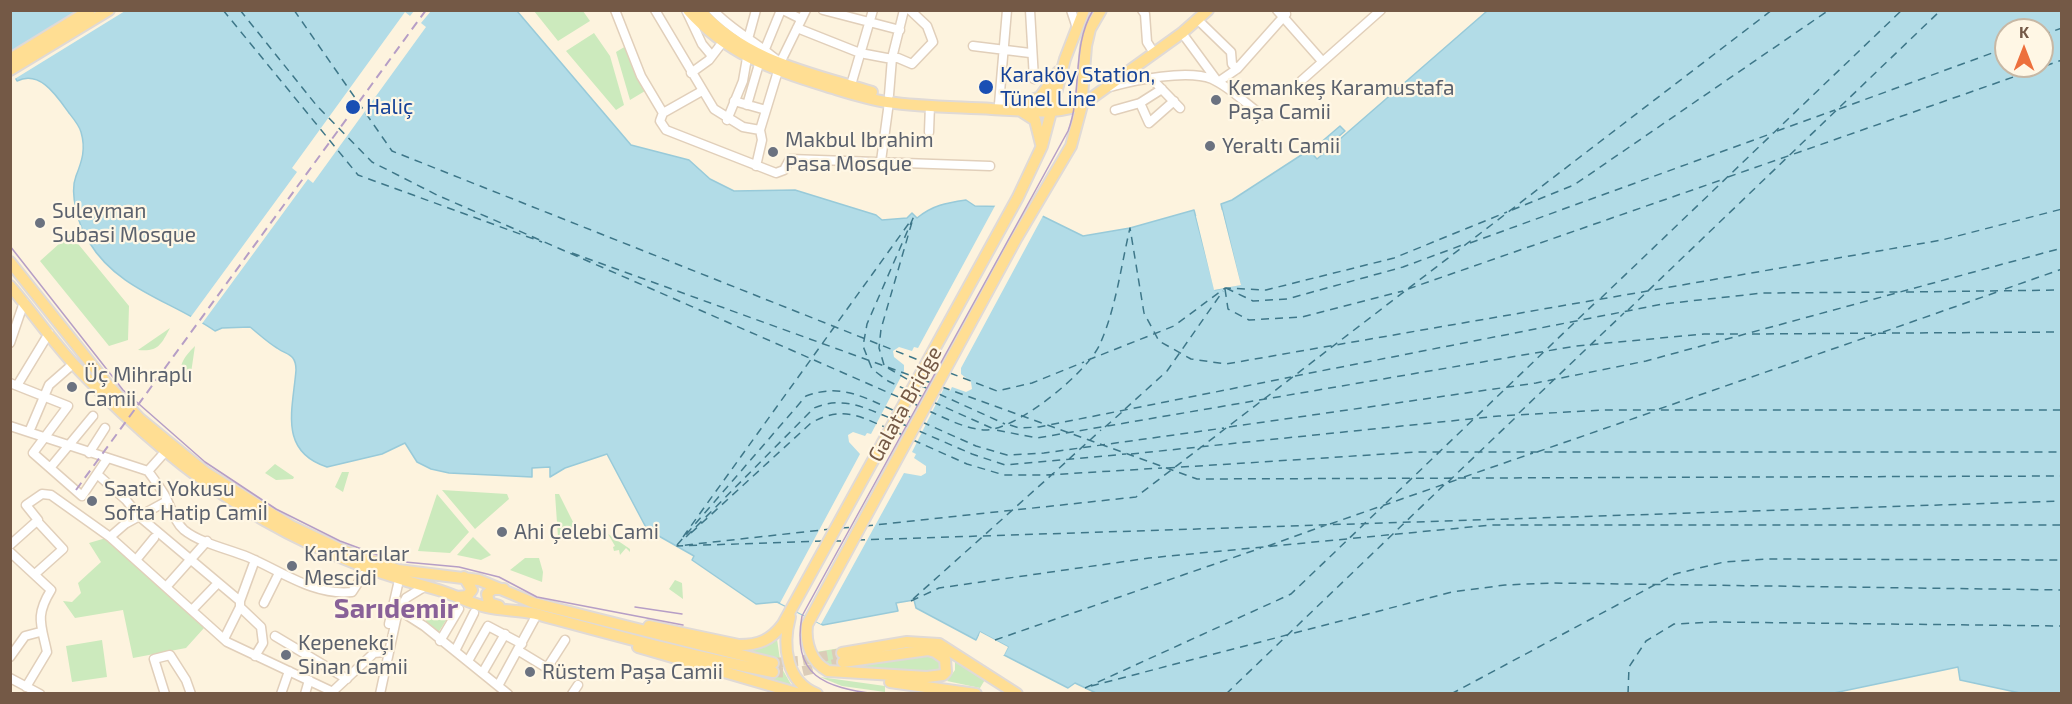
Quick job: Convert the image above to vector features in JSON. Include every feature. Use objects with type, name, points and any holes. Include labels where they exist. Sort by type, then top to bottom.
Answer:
[{"type":"main road","points":[[10,59],[90,10]]},
{"type":"main road","points":[[10,70],[109,10]]},
{"type":"main road","points":[[687,10],[747,58],[759,64],[851,85],[889,99],[999,104],[1025,104],[1040,97],[1048,89],[1065,59],[1076,25],[1084,10]]},
{"type":"main road","points":[[700,10],[723,38],[779,67],[889,99],[930,105],[1018,110],[1069,110],[1081,105],[1182,33],[1199,15]]},
{"type":"main road","name":"Galata Bridge","points":[[855,675],[828,671],[814,660],[806,639],[809,618],[1035,206],[1071,146],[1081,105],[1086,46],[1090,29],[1101,10]]},
{"type":"main road","name":"Galata Bridge","points":[[791,611],[1018,197],[1042,146],[1065,59]]},
{"type":"main road","points":[[1018,110],[1035,120],[1042,146]]},
{"type":"main road","points":[[10,262],[108,385],[164,440],[205,472],[257,507],[371,570],[487,607],[504,608]]},
{"type":"main road","points":[[10,285],[73,364],[131,423],[199,480],[242,508],[302,542],[358,561],[398,570],[464,577],[504,589],[534,603],[589,616],[773,668],[608,634],[489,603],[486,597],[493,589],[504,589]]},
{"type":"main road","points":[[399,580],[424,573]]},
{"type":"main road","points":[[457,597],[467,596],[472,590],[464,577]]},
{"type":"main road","points":[[589,616],[604,617],[739,645],[751,645],[774,635],[791,611]]},
{"type":"main road","points":[[791,611],[786,633],[786,654],[799,683],[806,689],[817,693]]},
{"type":"main road","points":[[608,634],[628,644],[800,693]]},
{"type":"main road","points":[[855,675],[937,677],[946,672],[947,662],[936,652],[921,650],[842,657],[908,642],[939,644],[1017,693]]},
{"type":"main road","points":[[855,675],[870,680],[976,693]]},
{"type":"street","points":[[615,10],[641,76],[663,113]]},
{"type":"street","points":[[687,10],[702,44],[712,56]]},
{"type":"street","points":[[713,10],[748,39],[765,49],[779,67]]},
{"type":"street","points":[[748,39],[756,10]]},
{"type":"street","points":[[765,49],[782,10],[799,24],[860,54],[898,58],[912,64],[933,42],[927,26],[910,10]]},
{"type":"street","points":[[756,165],[762,140],[760,130],[779,67],[806,10]]},
{"type":"street","points":[[823,10],[900,30]]},
{"type":"street","points":[[851,85],[873,10]]},
{"type":"street","points":[[881,161],[892,59],[904,10]]},
{"type":"street","points":[[999,104],[1007,10]]},
{"type":"street","points":[[1030,10],[1030,53],[1034,79]]},
{"type":"street","points":[[1071,10],[1076,25]]},
{"type":"street","points":[[1142,10],[1145,14],[1147,42],[1154,53]]},
{"type":"street","points":[[659,12],[691,73],[714,109],[727,120],[743,127],[760,130]]},
{"type":"street","points":[[1301,81],[1377,12]]},
{"type":"street","points":[[1218,82],[1237,69],[1282,13],[1324,59]]},
{"type":"street","points":[[1199,15],[1232,52],[1232,64],[1237,69]]},
{"type":"street","points":[[1182,33],[1218,82]]},
{"type":"street","points":[[691,73],[712,56],[723,38]]},
{"type":"street","points":[[974,46],[1030,53]]},
{"type":"street","points":[[727,120],[743,81],[747,58]]},
{"type":"street","points":[[747,105],[759,64]]},
{"type":"street","points":[[1104,89],[1152,79],[1202,76],[1218,82],[1262,115]]},
{"type":"street","points":[[1140,103],[1149,123],[1177,105],[1152,79]]},
{"type":"street","points":[[1115,110],[1140,103],[1162,89]]},
{"type":"street","points":[[702,91],[663,113],[660,122],[666,130],[781,173],[790,159],[990,166]]},
{"type":"street","points":[[734,101],[766,110]]},
{"type":"street","points":[[929,132],[930,105]]},
{"type":"street","points":[[10,344],[13,321],[24,302]]},
{"type":"street","points":[[49,333],[14,384],[68,406],[33,453],[82,496],[107,459]]},
{"type":"street","points":[[29,432],[49,385],[73,364]]},
{"type":"street","points":[[50,468],[93,416]]},
{"type":"street","points":[[10,426],[148,471],[167,501],[174,518],[184,530],[255,560],[279,573],[321,589],[352,592],[365,573],[371,570]]},
{"type":"street","points":[[89,453],[105,428]]},
{"type":"street","points":[[148,471],[165,452]]},
{"type":"street","points":[[97,474],[126,500],[140,517],[240,604],[261,627],[262,643],[255,656]]},
{"type":"street","points":[[35,574],[63,549],[37,521],[26,505],[46,494],[84,516],[110,537],[224,639],[330,692],[374,653],[384,652]]},
{"type":"street","points":[[110,537],[150,508],[167,501]]},
{"type":"street","points":[[10,545],[37,521]]},
{"type":"street","points":[[136,560],[154,538]]},
{"type":"street","points":[[166,586],[207,541]]},
{"type":"street","points":[[10,552],[51,590],[41,608],[40,632],[47,652],[31,691],[10,678]]},
{"type":"street","points":[[224,639],[240,604],[255,560]]},
{"type":"street","points":[[264,603],[279,573]]},
{"type":"street","points":[[378,693],[399,580]]},
{"type":"street","points":[[192,610],[217,584]]},
{"type":"street","points":[[378,693],[399,610],[406,598],[424,586]]},
{"type":"street","points":[[440,641],[459,609]]},
{"type":"street","points":[[399,610],[424,626],[508,693]]},
{"type":"street","points":[[455,651],[474,613]]},
{"type":"street","points":[[499,686],[535,618]]},
{"type":"street","points":[[468,661],[488,626],[505,634],[547,668],[565,640]]},
{"type":"street","points":[[10,657],[25,636],[40,632]]},
{"type":"street","points":[[483,672],[505,634]]},
{"type":"street","points":[[275,636],[346,679]]},
{"type":"street","points":[[165,693],[154,659],[170,655],[186,680],[191,693]]},
{"type":"street","points":[[281,693],[289,671]]},
{"type":"street","points":[[305,693],[309,681]]},
{"type":"street","points":[[572,693],[578,685]]},
{"type":"green space","points":[[534,11],[583,11],[590,21],[558,41]]},
{"type":"green space","points":[[594,33],[610,56],[624,105],[616,110],[566,51]]},
{"type":"green space","points":[[626,46],[645,91],[630,100],[616,52]]},
{"type":"green space","points":[[70,234],[129,306],[128,340],[109,346],[40,261]]},
{"type":"green space","points":[[170,328],[158,346],[150,350],[138,350]]},
{"type":"green space","points":[[195,346],[191,373],[184,382],[181,371],[182,362]]},
{"type":"green space","points":[[275,464],[294,477],[293,479],[276,480],[265,473]]},
{"type":"green space","points":[[342,472],[349,472],[343,492],[335,487]]},
{"type":"green space","points":[[442,490],[507,494],[509,499],[475,529]]},
{"type":"green space","points":[[437,494],[469,532],[450,553],[418,551]]},
{"type":"green space","points":[[555,494],[559,494],[574,524],[571,532],[558,537]]},
{"type":"green space","points":[[608,534],[630,549],[630,552],[626,548],[620,555],[619,550],[614,551],[615,546]]},
{"type":"green space","points":[[473,537],[491,555],[481,560],[457,555]]},
{"type":"green space","points":[[106,538],[204,628],[186,648],[133,658],[123,610],[75,618],[63,601],[72,602],[81,593],[78,583],[101,562],[89,543]]},
{"type":"green space","points":[[525,558],[539,558],[543,572],[542,582],[510,570]]},
{"type":"green space","points":[[675,580],[682,583],[683,599],[669,589]]},
{"type":"green space","points":[[414,605],[430,606],[450,614],[438,633],[425,622],[427,619]]},
{"type":"green space","points":[[777,639],[781,667],[792,686],[773,681],[773,657],[742,651],[764,647]]},
{"type":"green space","points":[[102,640],[107,677],[72,682],[66,646]]},
{"type":"green space","points":[[840,648],[844,666],[927,654],[940,659],[942,668],[928,672],[833,667],[823,662],[816,652]]},
{"type":"green space","points":[[955,655],[986,678],[980,688],[947,681],[955,670]]},
{"type":"green space","points":[[820,677],[885,686],[885,692],[842,686]]},
{"type":"water","points":[[10,11],[517,11],[631,145],[689,160],[710,179],[734,191],[795,190],[876,215],[882,220],[907,218],[912,213],[917,218],[940,205],[966,200],[975,206],[1024,207],[1083,236],[1130,228],[1194,210],[1215,290],[1240,284],[1221,204],[1232,200],[1309,150],[1317,159],[1487,11],[2061,11],[2061,693],[2020,693],[1960,680],[1958,667],[1829,694],[1096,693],[1075,683],[1068,688],[1004,655],[1008,647],[980,632],[976,640],[916,608],[914,600],[896,603],[898,611],[823,625],[777,602],[756,604],[692,560],[694,556],[657,535],[655,538],[650,535],[607,454],[565,468],[550,477],[550,467],[532,468],[532,477],[449,473],[431,469],[417,462],[405,443],[382,454],[327,467],[311,460],[301,451],[292,427],[296,364],[292,357],[250,327],[222,328],[215,331],[130,283],[101,258],[85,236],[74,201],[74,183],[82,160],[83,149],[79,127],[47,86],[33,79],[25,78],[17,81],[11,70]]},
{"type":"water","points":[[1340,126],[1345,131],[1323,150],[1319,144]]},
{"type":"pier","points":[[77,11],[125,11],[13,80],[10,76],[11,52]]},
{"type":"pier","points":[[414,11],[431,11],[421,23],[426,27],[313,183],[308,179],[201,325],[190,318],[297,172],[292,168],[405,12],[410,16]]},
{"type":"pier","points":[[1003,198],[1045,212],[961,368],[961,374],[971,382],[972,389],[966,392],[952,387],[950,391],[944,388],[912,452],[916,454],[914,458],[926,466],[926,473],[921,476],[904,473],[821,624],[780,603],[860,454],[849,442],[848,435],[853,432],[865,436],[867,433],[871,434],[904,371],[904,365],[894,357],[893,351],[899,347],[912,351],[914,347],[918,348],[996,204]]},
{"type":"pier","points":[[1222,210],[1241,285],[1214,290],[1196,216],[1198,216],[1216,287],[1237,282],[1220,211]]},
{"type":"pier","points":[[980,632],[1008,647],[1004,655],[1001,655],[1004,648],[981,636],[977,643]]},
{"type":"ferry route","points":[[223,10],[358,175],[542,242]]},
{"type":"ferry route","points":[[240,10],[317,106],[372,162],[437,195],[903,399]]},
{"type":"ferry route","points":[[294,10],[392,151],[921,361]]},
{"type":"ferry route","points":[[865,526],[1136,497],[1772,10]]},
{"type":"ferry route","points":[[1512,210],[1574,185],[1829,10]]},
{"type":"ferry route","points":[[1601,298],[1902,10]]},
{"type":"ferry route","points":[[1628,310],[1941,10]]},
{"type":"ferry route","points":[[2054,31],[2062,28]]},
{"type":"ferry route","points":[[1839,109],[1994,52]]},
{"type":"ferry route","points":[[1728,177],[2062,60]]},
{"type":"ferry route","points":[[1777,131],[1835,110]]},
{"type":"ferry route","points":[[1470,243],[1773,133]]},
{"type":"ferry route","points":[[1408,289],[1724,179]]},
{"type":"ferry route","points":[[929,411],[971,428],[985,430],[1015,420],[1050,398],[1067,384],[1093,356],[1106,330],[1130,228],[1144,313],[1159,341],[1191,359],[1226,364],[1942,240],[2062,209]]},
{"type":"ferry route","points":[[1088,360],[1174,326],[1225,288],[1266,290],[1394,258],[1507,212]]},
{"type":"ferry route","points":[[907,390],[888,381],[872,369],[863,346],[867,324],[914,216]]},
{"type":"ferry route","points":[[683,537],[912,219]]},
{"type":"ferry route","points":[[884,365],[879,348],[881,329],[912,222]]},
{"type":"ferry route","points":[[1226,288],[1253,301],[1287,299],[1403,267],[1465,244]]},
{"type":"ferry route","points":[[1229,427],[1536,383],[1646,361],[2062,248]]},
{"type":"ferry route","points":[[572,253],[915,377]]},
{"type":"ferry route","points":[[2005,289],[2062,269]]},
{"type":"ferry route","points":[[1225,289],[1228,309],[1249,320],[1302,317],[1403,291]]},
{"type":"ferry route","points":[[1906,292],[2062,290]]},
{"type":"ferry route","points":[[1125,409],[1167,371],[1223,291]]},
{"type":"ferry route","points":[[1295,376],[1663,304],[1763,293],[1898,292]]},
{"type":"ferry route","points":[[1883,332],[1997,292]]},
{"type":"ferry route","points":[[1386,503],[1597,301]]},
{"type":"ferry route","points":[[1519,413],[1624,313]]},
{"type":"ferry route","points":[[1752,334],[2062,332]]},
{"type":"ferry route","points":[[933,402],[996,430],[1037,438],[1576,346],[1704,334],[1744,334]]},
{"type":"ferry route","points":[[1659,409],[1876,334]]},
{"type":"ferry route","points":[[950,373],[997,391],[1032,383],[1084,362]]},
{"type":"ferry route","points":[[931,365],[940,369]]},
{"type":"ferry route","points":[[888,368],[912,382]]},
{"type":"ferry route","points":[[1010,425],[1019,428],[1039,427],[1291,377]]},
{"type":"ferry route","points":[[922,380],[932,383]]},
{"type":"ferry route","points":[[919,385],[929,389]]},
{"type":"ferry route","points":[[942,387],[1197,479],[2062,476]]},
{"type":"ferry route","points":[[677,545],[806,396],[819,392],[841,391],[852,393],[895,411]]},
{"type":"ferry route","points":[[914,393],[926,398]]},
{"type":"ferry route","points":[[939,394],[1005,424]]},
{"type":"ferry route","points":[[910,402],[919,406]]},
{"type":"ferry route","points":[[686,537],[814,408],[834,403],[852,404],[890,418]]},
{"type":"ferry route","points":[[1131,454],[1499,416],[1602,410],[2062,410]]},
{"type":"ferry route","points":[[1537,452],[1655,411]]},
{"type":"ferry route","points":[[1105,427],[1122,412]]},
{"type":"ferry route","points":[[691,533],[811,423],[831,415],[849,414],[887,428]]},
{"type":"ferry route","points":[[903,414],[915,419]]},
{"type":"ferry route","points":[[1448,482],[1516,417]]},
{"type":"ferry route","points":[[922,422],[976,446],[1007,455],[1044,453],[1224,428]]},
{"type":"ferry route","points":[[900,423],[909,427]]},
{"type":"ferry route","points":[[1069,459],[1101,430]]},
{"type":"ferry route","points":[[894,431],[903,435]]},
{"type":"ferry route","points":[[919,431],[972,454],[1005,465],[1126,454]]},
{"type":"ferry route","points":[[913,440],[967,464],[1004,475],[1046,475],[1162,468]]},
{"type":"ferry route","points":[[1167,468],[1417,452],[2062,452]]},
{"type":"ferry route","points":[[1464,477],[1533,453]]},
{"type":"ferry route","points":[[913,599],[1066,462]]},
{"type":"ferry route","points":[[1330,524],[1459,479]]},
{"type":"ferry route","points":[[1226,694],[1444,485]]},
{"type":"ferry route","points":[[857,540],[2062,501]]},
{"type":"ferry route","points":[[1085,688],[1291,594],[1383,506]]},
{"type":"ferry route","points":[[1268,546],[1326,525]]},
{"type":"ferry route","points":[[911,601],[939,588],[1149,558],[1491,525],[2062,525]]},
{"type":"ferry route","points":[[841,528],[854,527]]},
{"type":"ferry route","points":[[823,541],[677,546],[831,529]]},
{"type":"ferry route","points":[[833,541],[847,541]]},
{"type":"ferry route","points":[[995,640],[1261,548]]},
{"type":"ferry route","points":[[1451,694],[1675,574],[1724,562],[1766,559],[2062,560]]},
{"type":"ferry route","points":[[1091,686],[1452,592],[1505,585],[1552,583],[2062,590]]},
{"type":"ferry route","points":[[1628,694],[1629,667],[1646,641],[1674,624],[1713,622],[2062,626]]},
{"type":"tunnel","points":[[773,663],[842,653]]},
{"type":"tunnel","points":[[773,672],[795,673],[843,662]]},
{"type":"tram line","points":[[876,694],[827,682],[807,666],[802,653],[800,637],[802,616],[1068,131],[1075,100],[1082,39],[1093,10]]},
{"type":"tram line","points":[[10,246],[123,390],[205,462],[276,509],[340,541],[394,561],[459,567],[499,577],[537,597],[683,625]]},
{"type":"tram line","points":[[635,607],[682,614]]},
{"type":"railway","points":[[76,490],[426,10]]},
{"type":"place","name":"Karaköy Station, Tünel Line","points":[[986,87]]},
{"type":"place","name":"Kemankeş Karamustafa Paşa Camii","points":[[1216,100]]},
{"type":"place","name":"Haliç","points":[[353,107]]},
{"type":"place","name":"Yeraltı Camii","points":[[1210,146]]},
{"type":"place","name":"Makbul Ibrahim Pasa Mosque","points":[[773,152]]},
{"type":"place","name":"Suleyman Subasi Mosque","points":[[40,223]]},
{"type":"place","name":"Üç Mihraplı Camii","points":[[72,387]]},
{"type":"place","name":"Saatci Yokusu Softa Hatip Camiİ","points":[[92,501]]},
{"type":"place","name":"Ahi Çelebi Cami","points":[[502,532]]},
{"type":"place","name":"Kantarcılar Mescidi","points":[[292,566]]},
{"type":"place","name":"Kepenekçi Sinan Camii","points":[[286,655]]},
{"type":"place","name":"Rüstem Paşa Camii","points":[[530,672]]},
{"type":"district","name":"Sarıdemir","points":[[396,609]]}]
